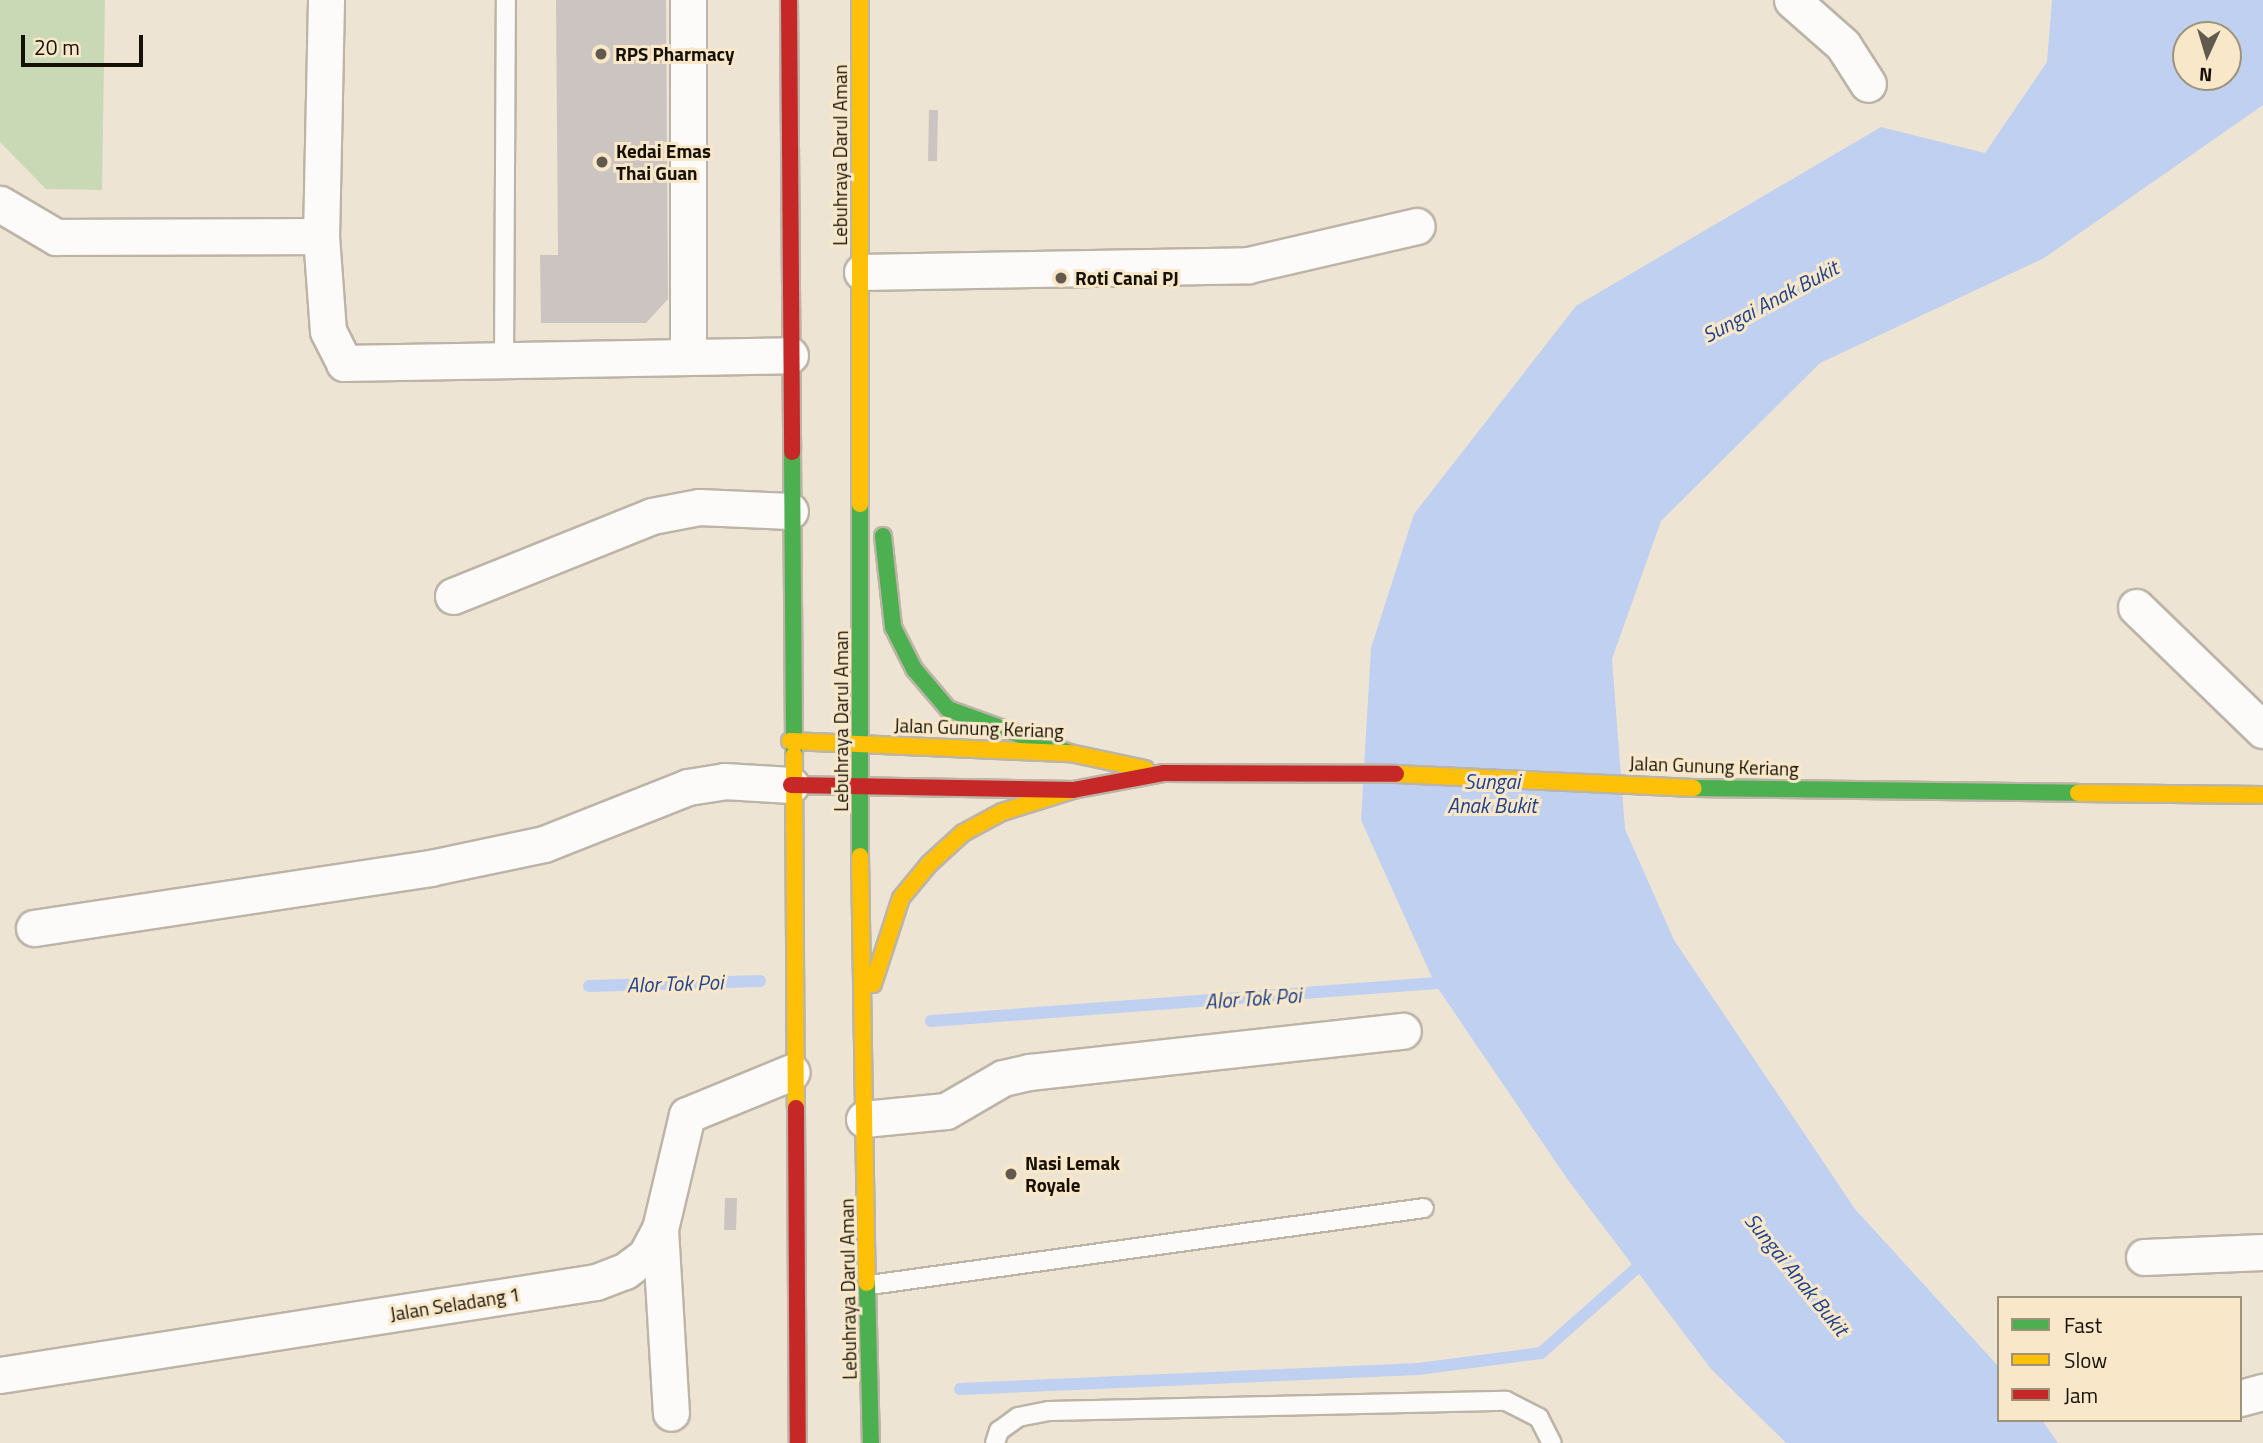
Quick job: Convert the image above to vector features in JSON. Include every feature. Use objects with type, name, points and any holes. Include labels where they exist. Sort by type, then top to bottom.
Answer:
[{"type":"main road","points":[[789,0],[792,1072],[798,1443]]},
{"type":"main road","name":"Lebuhraya Darul Aman","points":[[860,0],[863,456],[860,1030],[870,1285],[871,1443]]},
{"type":"main road","points":[[863,456],[879,516],[893,627],[939,699],[992,728],[1070,753]]},
{"type":"main road","name":"Jalan Gunung Keriang","points":[[790,741],[1070,753],[1164,773]]},
{"type":"main road","name":"Jalan Gunung Keriang","points":[[791,785],[1073,790],[1164,773],[1273,769],[1720,789],[2263,795]]},
{"type":"main road","points":[[860,1030],[901,898],[929,864],[962,833],[1002,812],[1073,790]]},
{"type":"street","points":[[326,0],[321,236],[328,331],[334,353],[344,363],[790,355]]},
{"type":"street","points":[[688,0],[688,355]]},
{"type":"street","points":[[1792,0],[1843,45],[1868,83]]},
{"type":"street","points":[[0,204],[56,237],[321,236]]},
{"type":"street","points":[[862,272],[1248,265],[1417,226]]},
{"type":"street","points":[[453,596],[652,516],[699,507],[790,511]]},
{"type":"street","points":[[2136,607],[2263,730]]},
{"type":"street","points":[[34,928],[417,870],[544,844],[688,787],[724,780],[791,785]]},
{"type":"street","points":[[864,1119],[946,1111],[1003,1078],[1030,1073],[1403,1031]]},
{"type":"street","name":"Jalan Seladang 1","points":[[0,1375],[596,1282],[646,1255],[660,1229],[687,1115],[792,1072]]},
{"type":"street","points":[[660,1229],[671,1413]]},
{"type":"street","points":[[2144,1256],[2263,1252]]},
{"type":"street","points":[[2242,1397],[2263,1392]]},
{"type":"lane","points":[[504,361],[506,0]]},
{"type":"lane","points":[[870,1285],[1424,1208]]},
{"type":"lane","points":[[995,1443],[999,1431],[1018,1417],[1049,1410],[1506,1401],[1539,1418],[1552,1443]]},
{"type":"green space","points":[[0,0],[105,0],[102,190],[46,189],[0,142]]},
{"type":"water","name":"Sungai Anak Bukit","points":[[2052,0],[2263,0],[2263,105],[2044,258],[1820,363],[1661,521],[1612,659],[1625,829],[1674,940],[1855,1209],[1997,1365],[1997,1422],[2043,1422],[2058,1443],[1786,1443],[1711,1369],[1568,1180],[1435,984],[1361,820],[1371,648],[1414,514],[1576,306],[1881,127],[1985,153],[2047,62]]},
{"type":"building","points":[[556,0],[666,0],[668,299],[646,323],[541,323],[540,255],[558,255]]},
{"type":"building","points":[[929,110],[938,110],[937,161],[928,161]]},
{"type":"building","points":[[725,1198],[737,1198],[736,1230],[724,1230]]},
{"type":"waterway","name":"Alor Tok Poi","points":[[589,986],[760,981]]},
{"type":"waterway","name":"Alor Tok Poi","points":[[931,1021],[1451,982]]},
{"type":"waterway","points":[[960,1389],[1418,1369],[1541,1353],[1647,1259]]},
{"type":"traffic: fast","points":[[792,452],[794,755]]},
{"type":"traffic: fast","points":[[860,504],[860,856]]},
{"type":"traffic: fast","points":[[883,536],[893,627],[914,669],[948,709],[1070,753]]},
{"type":"traffic: fast","points":[[1694,788],[2078,793]]},
{"type":"traffic: fast","points":[[867,1283],[871,1443]]},
{"type":"traffic: slow","points":[[860,0],[860,504]]},
{"type":"traffic: slow","points":[[790,741],[1070,753],[1145,769]]},
{"type":"traffic: slow","points":[[794,755],[796,1108]]},
{"type":"traffic: slow","points":[[1396,774],[1694,788]]},
{"type":"traffic: slow","points":[[873,984],[901,898],[929,864],[963,833],[1002,812],[1073,790]]},
{"type":"traffic: slow","points":[[2078,793],[2263,795]]},
{"type":"traffic: slow","points":[[860,856],[867,1283]]},
{"type":"traffic: jam","points":[[789,0],[792,452]]},
{"type":"traffic: jam","points":[[791,785],[1073,790],[1164,773],[1396,774]]},
{"type":"traffic: jam","points":[[796,1108],[798,1443]]},
{"type":"place","name":"RPS Pharmacy","points":[[601,54]]},
{"type":"place","name":"Kedai Emas Thai Guan","points":[[602,162]]},
{"type":"place","name":"Roti Canai PJ","points":[[1061,278]]},
{"type":"place","name":"Nasi Lemak Royale","points":[[1011,1174]]}]
